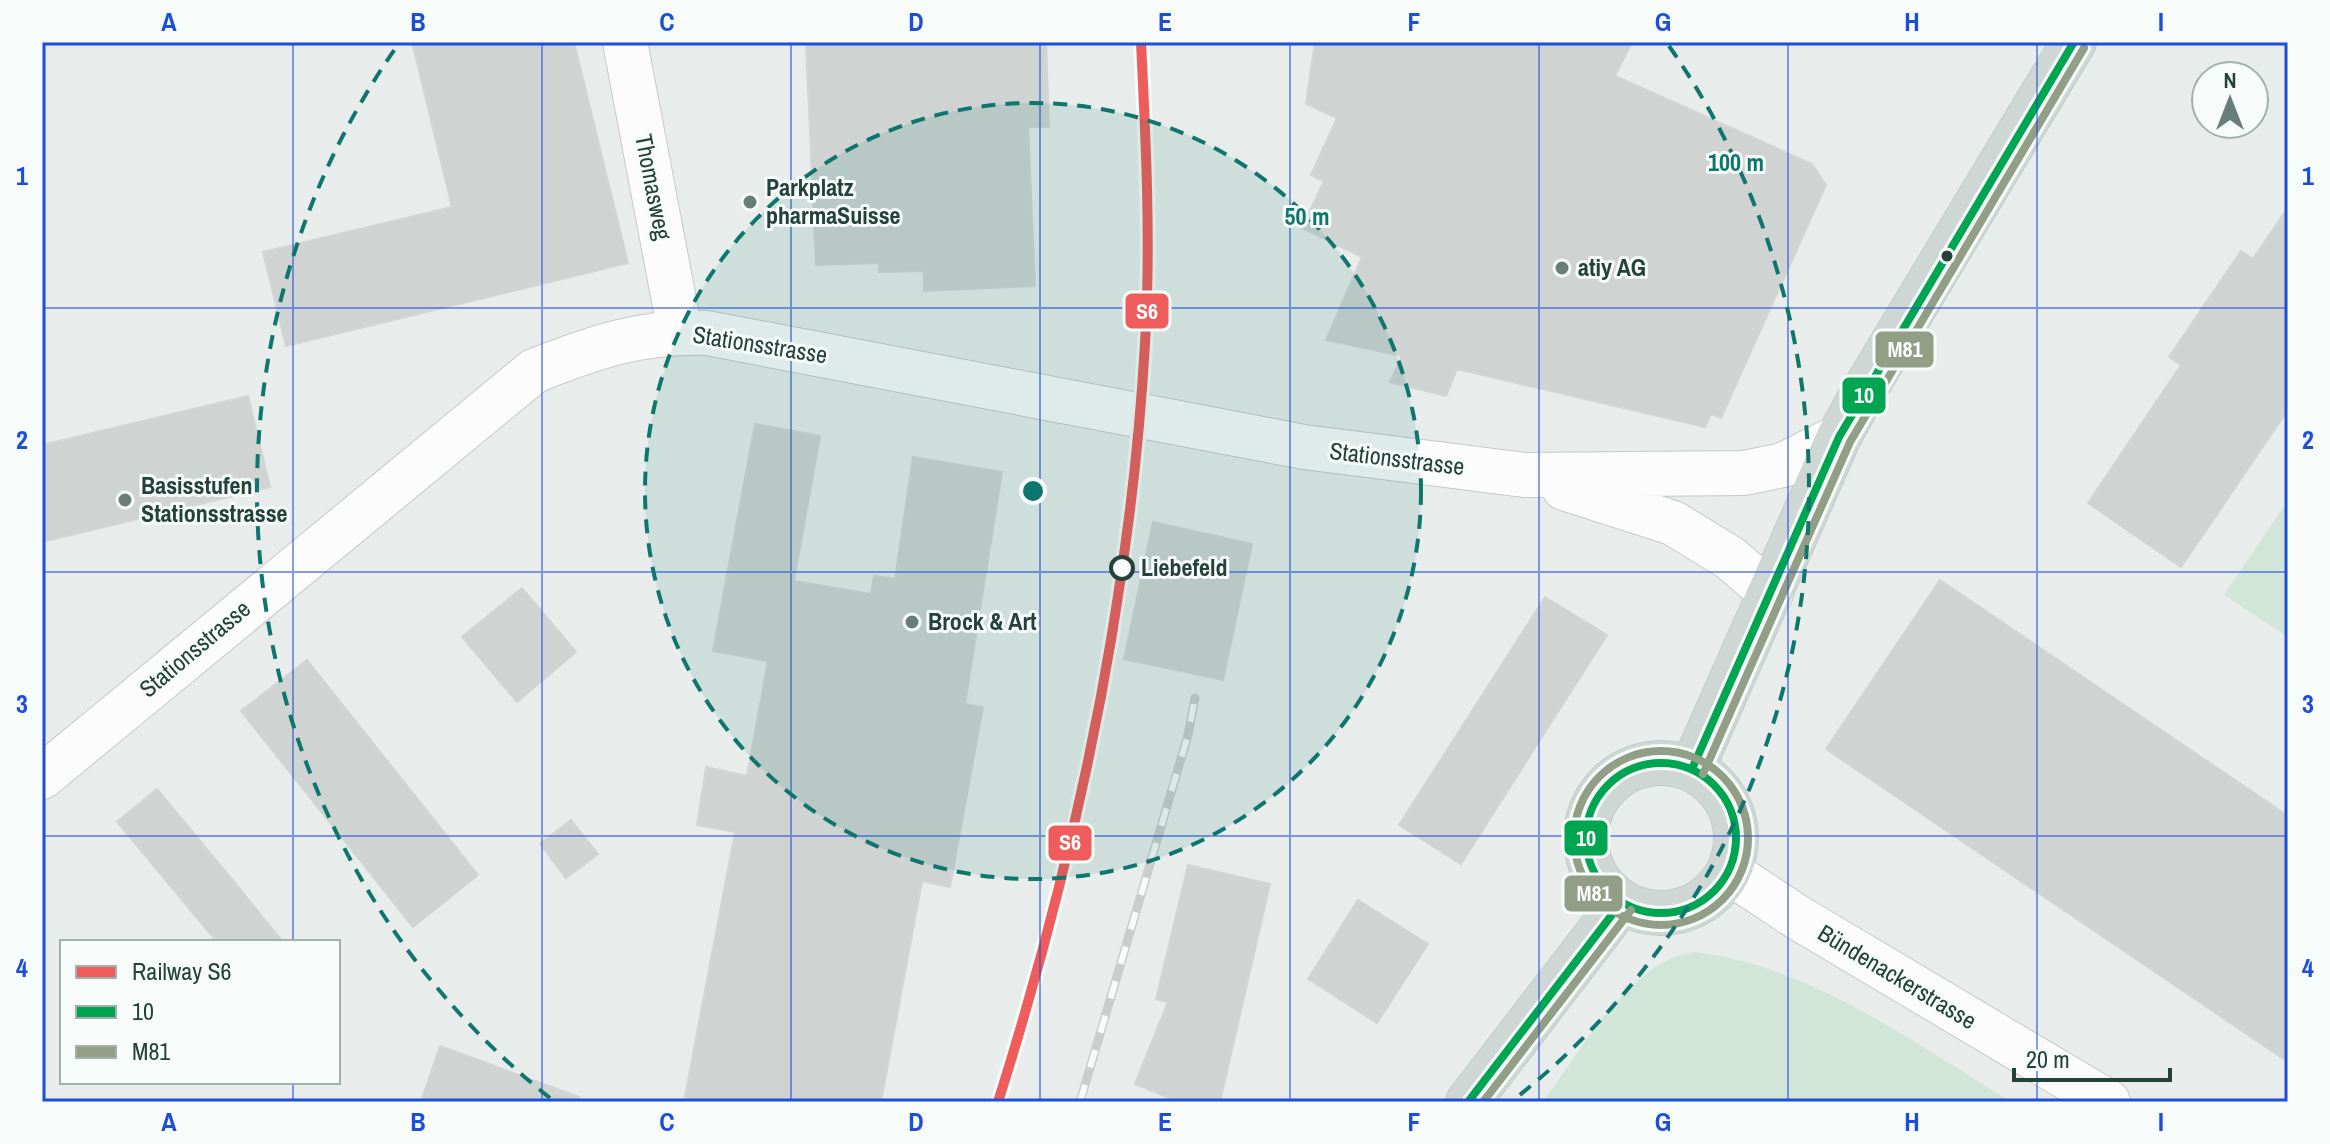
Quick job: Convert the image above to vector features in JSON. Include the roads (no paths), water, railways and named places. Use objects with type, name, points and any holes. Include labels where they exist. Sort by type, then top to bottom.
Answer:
[{"type":"main road","points":[[1692,769],[1839,437],[2074,42]]},
{"type":"main road","points":[[1667,763],[1692,769],[1712,782],[1727,801],[1736,824],[1737,848],[1729,872],[1715,892],[1694,906],[1670,913],[1645,912],[1621,903],[1602,886],[1590,865],[1585,840],[1589,815],[1601,792],[1619,775],[1642,765],[1667,763]]},
{"type":"main road","points":[[1468,1102],[1621,903]]},
{"type":"street","name":"Thomasweg","points":[[625,42],[680,332]]},
{"type":"street","name":"Stationsstrasse","points":[[42,777],[534,371],[613,340],[680,332],[707,333],[1304,447],[1524,475],[1744,473],[1783,465],[1839,437]]},
{"type":"street","name":"Stationsstrasse","points":[[1524,475],[1673,523],[1730,558],[1771,593]]},
{"type":"street","name":"Bündenackerstrasse","points":[[1729,872],[1797,917],[2108,1102]]},
{"type":"railway","points":[[1080,1102],[1188,735],[1195,698]]},
{"type":"rail line","name":"S6","points":[[998,1102],[1052,916],[1075,822],[1095,728],[1127,537],[1138,441],[1147,306],[1147,193],[1141,42]]},
{"type":"place","name":"Parkplatz pharmaSuisse","points":[[750,202]]},
{"type":"place","name":"atiy AG","points":[[1562,268]]},
{"type":"place","name":"Basisstufen Stationsstrasse","points":[[125,500]]},
{"type":"place","name":"Liebefeld","points":[[1122,568]]},
{"type":"place","name":"Brock & Art","points":[[912,622]]}]
